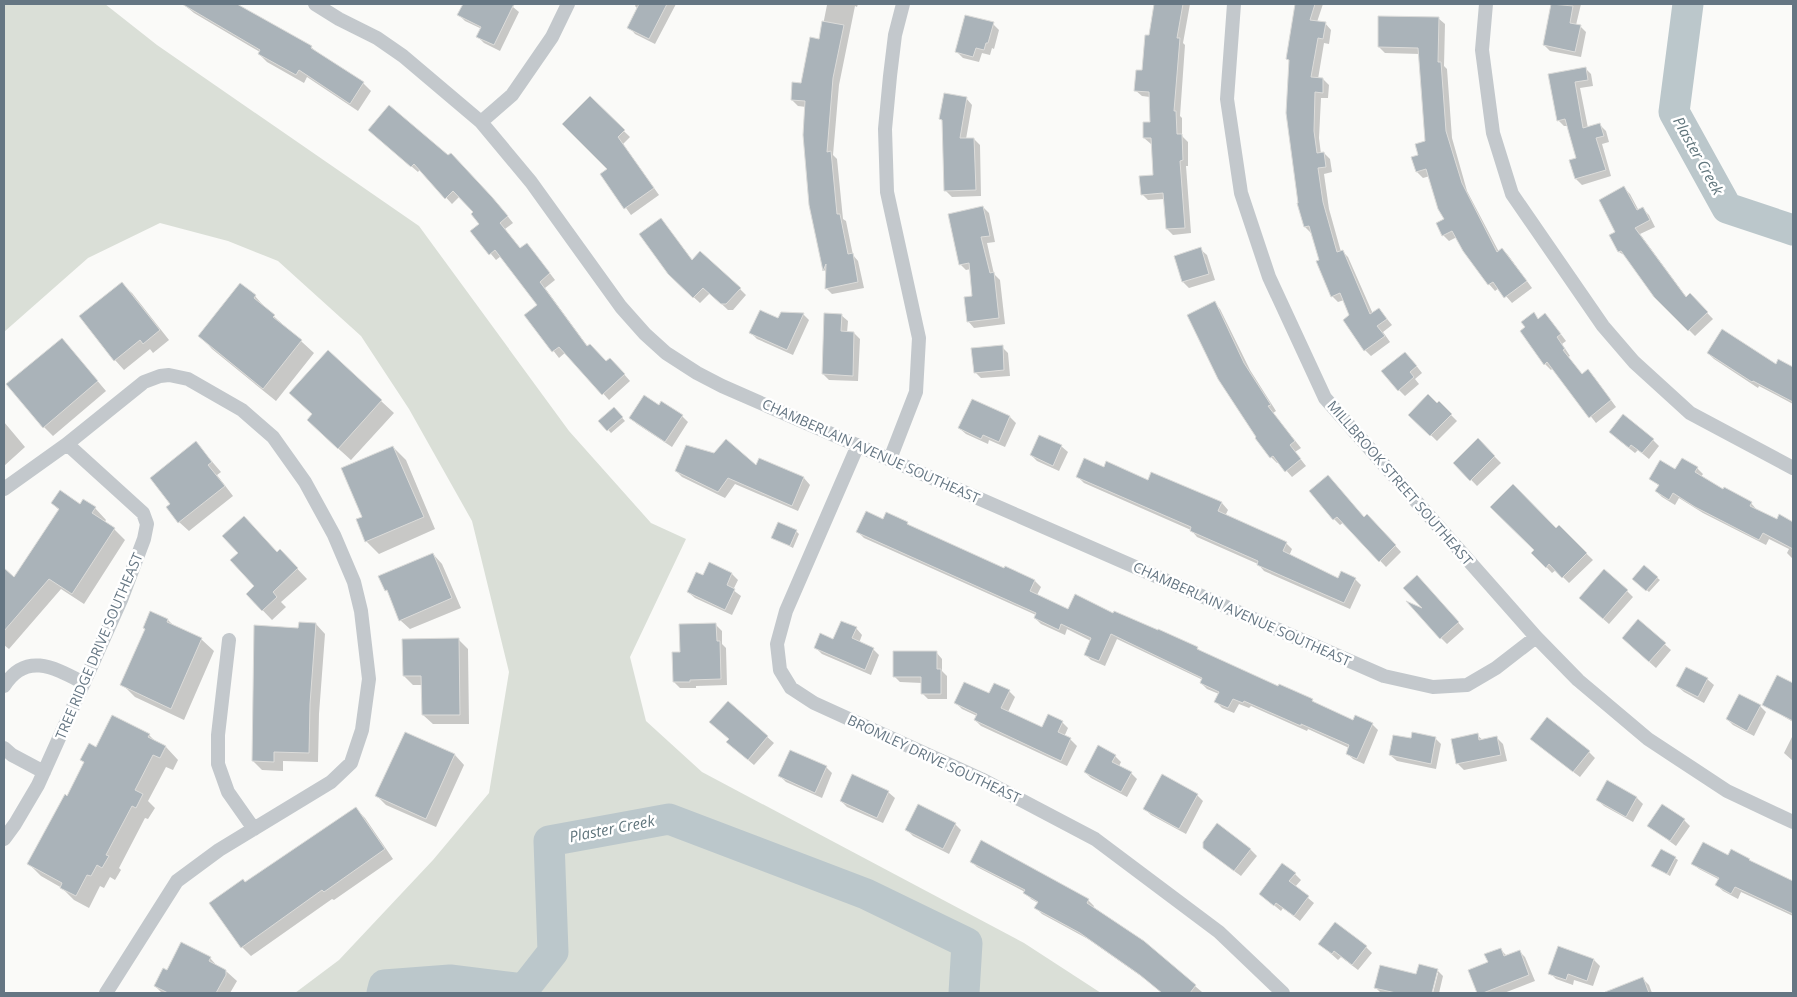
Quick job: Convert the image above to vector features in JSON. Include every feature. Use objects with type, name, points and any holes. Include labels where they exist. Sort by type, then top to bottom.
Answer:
[{"type":"street","name":"CHAMBERLAIN AVENUE SOUTHEAST","points":[[315,4],[339,19],[377,38],[403,56],[481,122],[531,182],[621,307],[645,334],[666,353],[697,374],[1384,676],[1433,686],[1467,685],[1496,668],[1536,637]]},
{"type":"street","points":[[481,122],[512,95],[552,37],[568,4]]},
{"type":"street","points":[[890,459],[916,392],[919,338],[887,192],[885,129],[895,35],[904,4]]},
{"type":"street","name":"MILLBROOK STREET SOUTHEAST","points":[[1234,4],[1227,99],[1241,192],[1269,277],[1326,398],[1536,637],[1578,680],[1648,739],[1727,791],[1793,822]]},
{"type":"street","points":[[1486,4],[1482,50],[1493,133],[1512,194],[1603,326],[1634,362],[1690,413],[1793,468]]},
{"type":"street","points":[[4,489],[67,444],[144,382],[168,375],[188,380],[242,410],[273,438],[305,482],[334,535],[354,582],[361,611],[369,679],[362,730],[351,762],[331,782],[218,850],[177,882],[106,993]]},
{"type":"street","name":"TREE RIDGE DRIVE SOUTHEAST","points":[[4,839],[15,824],[44,772],[121,600],[144,540],[147,524],[142,513],[67,444]]},
{"type":"street","name":"BROMLEY DRIVE SOUTHEAST","points":[[858,445],[783,620],[777,644],[780,670],[791,688],[814,703],[981,779],[1095,839],[1219,932],[1283,993]]},
{"type":"street","points":[[230,640],[218,735],[218,764],[228,792],[254,830]]},
{"type":"street","points":[[4,686],[11,676],[23,668],[38,665],[54,668],[84,683]]},
{"type":"street","points":[[4,748],[12,755],[44,772]]},
{"type":"shaded area","points":[[4,4],[105,4],[157,45],[419,226],[569,431],[651,523],[686,539],[630,657],[646,721],[702,772],[1024,943],[1101,993],[295,993],[339,960],[433,860],[489,793],[509,672],[472,521],[409,409],[361,336],[278,261],[228,241],[160,223],[88,258],[4,332]]},
{"type":"building","points":[[182,4],[237,4],[312,46],[311,48],[364,82],[350,104],[299,70],[296,75],[258,54],[260,50]]},
{"type":"building","points":[[463,4],[514,4],[494,45],[476,37],[481,27],[457,15]]},
{"type":"building","points":[[639,4],[667,4],[649,39],[627,28]]},
{"type":"building","points":[[1154,4],[1183,4],[1177,38],[1180,38],[1174,111],[1176,111],[1177,134],[1182,134],[1183,160],[1180,161],[1185,228],[1166,229],[1163,193],[1141,195],[1139,176],[1153,175],[1151,138],[1143,138],[1143,122],[1150,122],[1149,92],[1134,91],[1136,70],[1142,70],[1145,35],[1149,35]]},
{"type":"building","points":[[1295,4],[1315,4],[1310,20],[1326,22],[1323,39],[1318,38],[1311,77],[1323,78],[1323,93],[1315,92],[1314,131],[1317,153],[1324,152],[1326,167],[1318,168],[1323,202],[1337,252],[1343,250],[1370,314],[1379,308],[1387,319],[1377,326],[1385,336],[1364,351],[1343,320],[1349,315],[1340,293],[1331,297],[1316,261],[1319,260],[1309,226],[1304,227],[1297,203],[1286,113],[1289,60],[1286,59]]},
{"type":"building","points":[[1551,4],[1573,6],[1570,23],[1581,25],[1575,52],[1543,45]]},
{"type":"building","points":[[965,15],[994,22],[984,50],[976,48],[973,57],[955,52]]},
{"type":"building","points":[[1378,16],[1439,17],[1438,62],[1441,62],[1446,131],[1462,183],[1497,252],[1502,248],[1527,281],[1504,298],[1493,282],[1488,285],[1463,251],[1452,231],[1442,236],[1436,223],[1444,219],[1438,209],[1426,169],[1416,172],[1411,157],[1418,155],[1415,144],[1425,141],[1418,48],[1378,47]]},
{"type":"building","points":[[822,21],[844,25],[833,78],[827,152],[831,151],[837,214],[840,214],[848,254],[853,253],[858,282],[825,289],[826,264],[823,271],[809,205],[803,135],[805,101],[791,100],[792,82],[801,83],[810,37],[819,39]]},
{"type":"building","points":[[1586,67],[1588,80],[1575,82],[1583,128],[1600,123],[1604,136],[1596,138],[1606,170],[1575,179],[1569,160],[1576,158],[1565,119],[1557,121],[1548,74]]},
{"type":"building","points":[[944,93],[967,97],[960,138],[974,138],[976,190],[944,191],[942,120],[939,119]]},
{"type":"building","points":[[590,96],[625,130],[618,137],[654,188],[624,209],[600,174],[607,169],[562,124]]},
{"type":"building","points":[[389,105],[448,155],[451,153],[492,197],[508,216],[500,223],[520,248],[527,243],[550,273],[540,282],[587,346],[590,344],[606,361],[610,358],[625,374],[602,395],[559,347],[552,352],[524,315],[537,305],[495,250],[489,255],[470,231],[479,224],[471,214],[473,212],[453,191],[445,199],[414,164],[411,167],[368,130]]},
{"type":"building","points":[[1624,186],[1637,210],[1643,207],[1650,220],[1635,228],[1686,297],[1690,293],[1708,312],[1688,331],[1654,297],[1621,251],[1618,252],[1609,235],[1615,232],[1599,200]]},
{"type":"building","points":[[983,206],[990,236],[981,237],[990,273],[994,272],[999,318],[967,322],[964,297],[972,296],[969,263],[959,265],[948,214]]},
{"type":"building","points":[[661,218],[692,260],[700,251],[741,288],[726,304],[721,304],[703,288],[693,298],[668,274],[639,234]]},
{"type":"building","points":[[1201,247],[1209,274],[1182,282],[1174,256]]},
{"type":"building","points":[[122,282],[160,330],[143,344],[140,340],[114,361],[79,316]]},
{"type":"building","points":[[240,283],[256,295],[254,298],[275,315],[273,317],[302,340],[263,389],[198,336]]},
{"type":"building","points":[[1215,301],[1244,363],[1271,405],[1268,406],[1295,441],[1290,445],[1301,459],[1285,472],[1273,456],[1270,458],[1255,438],[1218,379],[1187,315]]},
{"type":"building","points":[[760,310],[778,318],[781,312],[804,313],[787,350],[749,333]]},
{"type":"building","points":[[1534,312],[1538,319],[1545,313],[1561,334],[1557,337],[1565,349],[1563,350],[1582,374],[1588,369],[1611,400],[1589,418],[1547,362],[1544,365],[1520,331],[1525,327],[1521,322]]},
{"type":"building","points":[[824,313],[842,314],[841,331],[854,332],[853,376],[822,374]]},
{"type":"building","points":[[1722,329],[1776,364],[1778,359],[1793,367],[1793,402],[1752,382],[1707,353]]},
{"type":"building","points":[[62,338],[98,381],[43,428],[6,384]]},
{"type":"building","points":[[1003,345],[1004,370],[974,373],[971,348]]},
{"type":"building","points":[[328,350],[382,400],[338,449],[307,420],[312,414],[289,393]]},
{"type":"building","points":[[1405,352],[1417,366],[1410,372],[1414,377],[1398,391],[1381,371]]},
{"type":"building","points":[[1428,394],[1437,403],[1439,401],[1452,414],[1430,436],[1408,415]]},
{"type":"building","points":[[644,395],[659,405],[661,401],[683,415],[665,442],[629,418]]},
{"type":"building","points":[[972,399],[1010,416],[999,442],[983,435],[981,439],[958,428]]},
{"type":"building","points":[[614,407],[623,417],[607,431],[598,421]]},
{"type":"building","points":[[1623,414],[1654,439],[1642,453],[1631,445],[1629,448],[1609,432]]},
{"type":"building","points":[[1039,435],[1062,445],[1053,466],[1030,455]]},
{"type":"building","points":[[1478,438],[1495,456],[1470,481],[1453,463]]},
{"type":"building","points":[[726,439],[756,465],[759,458],[804,477],[792,506],[728,478],[718,492],[675,471],[686,445],[714,453]]},
{"type":"building","points":[[196,441],[212,462],[208,465],[225,486],[178,523],[166,507],[170,504],[150,478]]},
{"type":"building","points":[[393,446],[424,517],[365,542],[356,519],[362,517],[341,468]]},
{"type":"building","points":[[1084,458],[1104,467],[1106,461],[1148,480],[1151,472],[1222,502],[1218,511],[1287,542],[1283,551],[1338,578],[1341,571],[1356,578],[1344,603],[1257,565],[1258,561],[1190,531],[1191,527],[1076,477]]},
{"type":"building","points":[[1682,458],[1698,467],[1695,472],[1723,489],[1724,487],[1752,502],[1750,506],[1777,519],[1779,514],[1793,522],[1793,549],[1763,533],[1759,540],[1695,507],[1673,493],[1669,500],[1655,491],[1659,485],[1649,479],[1660,460],[1675,469]]},
{"type":"building","points":[[1328,475],[1364,517],[1367,514],[1396,545],[1379,562],[1337,517],[1333,520],[1309,491]]},
{"type":"building","points":[[1513,484],[1556,528],[1559,525],[1587,553],[1562,578],[1549,564],[1546,568],[1531,553],[1534,550],[1490,507]]},
{"type":"building","points":[[60,490],[80,504],[83,499],[96,507],[92,513],[115,528],[72,594],[49,579],[4,631],[4,568],[14,577],[59,509],[51,503]]},
{"type":"building","points":[[866,511],[883,519],[886,512],[908,522],[907,524],[1035,580],[1030,591],[1068,609],[1075,594],[1113,613],[1114,611],[1198,647],[1197,649],[1278,686],[1279,684],[1313,699],[1312,701],[1353,720],[1355,715],[1373,723],[1357,759],[1346,754],[1349,745],[1244,701],[1243,703],[1233,699],[1228,708],[1214,702],[1219,692],[1200,683],[1202,678],[1111,634],[1099,661],[1084,655],[1091,638],[1061,624],[1059,630],[1034,618],[1036,613],[856,532]]},
{"type":"building","points":[[244,516],[277,552],[280,549],[298,568],[273,592],[277,597],[262,611],[246,594],[254,586],[230,560],[238,553],[222,536]]},
{"type":"building","points":[[778,522],[797,530],[790,546],[771,538]]},
{"type":"building","points":[[433,553],[452,598],[399,621],[387,590],[385,591],[378,576]]},
{"type":"building","points":[[709,562],[732,573],[727,585],[735,589],[725,610],[687,592],[696,572],[703,575]]},
{"type":"building","points":[[1644,565],[1658,577],[1646,591],[1632,579]]},
{"type":"building","points":[[1604,569],[1628,590],[1603,619],[1579,598]]},
{"type":"building","points":[[1417,575],[1459,622],[1440,639],[1406,601],[1422,608],[1403,588]]},
{"type":"building","points":[[150,611],[168,619],[167,622],[202,638],[171,709],[120,685],[145,629],[143,628]]},
{"type":"building","points":[[1638,619],[1666,643],[1649,662],[1622,638]]},
{"type":"building","points":[[841,621],[857,627],[852,638],[874,648],[865,670],[814,648],[820,633],[833,639]]},
{"type":"building","points":[[299,622],[316,623],[310,704],[309,753],[274,752],[274,762],[252,761],[254,625],[298,628]]},
{"type":"building","points":[[716,623],[717,641],[720,641],[721,679],[673,682],[672,652],[680,652],[679,624]]},
{"type":"building","points":[[459,638],[460,715],[422,715],[421,676],[403,676],[402,639]]},
{"type":"building","points":[[893,651],[937,651],[937,669],[941,669],[941,694],[921,694],[921,677],[893,677]]},
{"type":"building","points":[[1686,667],[1708,678],[1698,697],[1676,686]]},
{"type":"building","points":[[1777,675],[1793,683],[1793,721],[1762,705]]},
{"type":"building","points":[[964,682],[989,693],[994,683],[1010,690],[1001,708],[1042,727],[1048,714],[1063,721],[1058,732],[1071,738],[1061,761],[974,720],[977,714],[954,703]]},
{"type":"building","points":[[1739,694],[1761,705],[1747,731],[1726,719]]},
{"type":"building","points":[[728,701],[768,736],[748,760],[726,742],[729,739],[709,722]]},
{"type":"building","points":[[112,715],[150,734],[148,737],[166,746],[160,758],[153,755],[135,790],[143,794],[136,808],[132,806],[106,855],[109,856],[102,868],[97,865],[91,876],[87,875],[76,896],[60,888],[62,883],[27,864],[65,794],[67,796],[84,762],[80,760],[89,743],[96,747]]},
{"type":"building","points":[[1547,717],[1590,751],[1573,772],[1530,739]]},
{"type":"building","points":[[405,732],[455,754],[426,819],[375,796]]},
{"type":"building","points":[[1412,732],[1436,737],[1431,764],[1389,755],[1393,735],[1411,738]]},
{"type":"building","points":[[1478,733],[1479,740],[1497,736],[1501,755],[1456,764],[1451,739]]},
{"type":"building","points":[[1098,745],[1116,755],[1112,762],[1132,772],[1121,792],[1084,772]]},
{"type":"building","points":[[790,750],[827,766],[815,793],[778,776]]},
{"type":"building","points":[[852,774],[889,791],[877,818],[840,801]]},
{"type":"building","points":[[1162,774],[1198,794],[1179,829],[1143,809]]},
{"type":"building","points":[[1607,780],[1637,797],[1626,817],[1596,800]]},
{"type":"building","points":[[918,804],[956,823],[943,849],[905,830]]},
{"type":"building","points":[[1662,804],[1685,819],[1670,841],[1647,826]]},
{"type":"building","points":[[356,807],[385,849],[324,892],[322,890],[241,948],[209,903],[243,879],[245,882]]},
{"type":"building","points":[[1217,823],[1251,849],[1234,871],[1203,848],[1203,842]]},
{"type":"building","points":[[981,840],[1089,899],[1087,903],[1144,941],[1196,985],[1190,993],[1162,993],[1140,975],[1080,933],[1034,908],[1038,902],[1023,893],[1025,890],[970,862]]},
{"type":"building","points":[[1703,842],[1728,855],[1731,849],[1749,860],[1793,881],[1793,914],[1735,887],[1731,894],[1715,885],[1719,878],[1691,864]]},
{"type":"building","points":[[1661,849],[1676,857],[1667,874],[1651,866]]},
{"type":"building","points":[[1282,863],[1296,873],[1289,881],[1309,896],[1294,916],[1276,903],[1274,906],[1259,894]]},
{"type":"building","points":[[1335,922],[1367,946],[1352,965],[1334,951],[1332,954],[1318,944]]},
{"type":"building","points":[[181,942],[211,957],[209,961],[226,970],[226,975],[216,993],[168,993],[154,986],[163,968],[167,970]]},
{"type":"building","points":[[1558,946],[1594,959],[1587,981],[1568,974],[1566,980],[1548,974]]},
{"type":"building","points":[[1501,948],[1504,956],[1520,950],[1529,975],[1483,993],[1477,993],[1468,970],[1488,962],[1484,954]]},
{"type":"building","points":[[1419,964],[1438,969],[1432,993],[1396,993],[1374,988],[1380,965],[1416,974]]},
{"type":"building","points":[[1643,977],[1649,993],[1605,993],[1605,992]]},
{"type":"waterway","name":"Plaster Creek","points":[[1688,4],[1674,112],[1727,208],[1793,230]]},
{"type":"waterway","name":"Plaster Creek","points":[[382,993],[384,985],[450,980],[524,989],[553,952],[549,841],[669,819],[866,894],[967,943],[964,993]]}]
